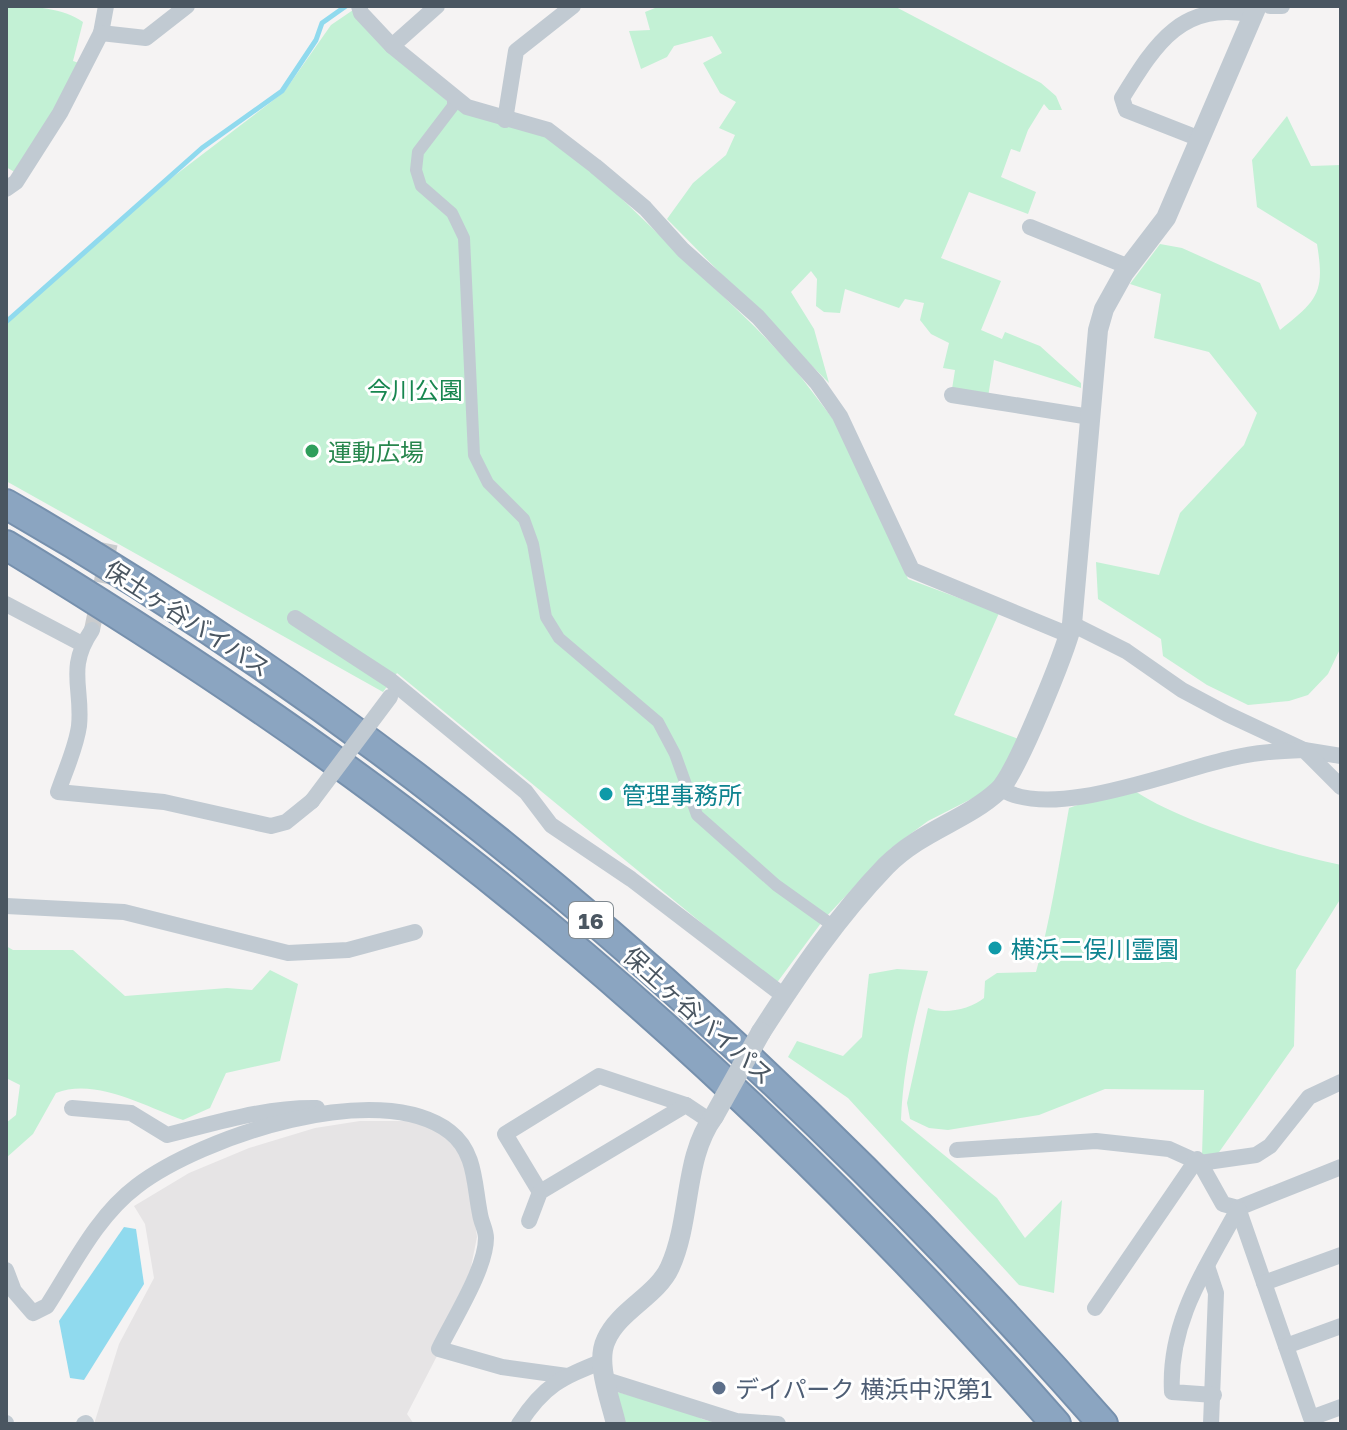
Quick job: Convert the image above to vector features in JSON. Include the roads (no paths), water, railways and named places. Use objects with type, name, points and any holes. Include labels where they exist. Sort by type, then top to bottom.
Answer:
[{"type":"highway","name":"保土ヶ谷バイパス","points":[[6,504],[185,615],[303,695],[468,818],[643,963],[766,1075],[913,1217],[988,1295],[1103,1424]]},
{"type":"highway","name":"保土ヶ谷バイパス","points":[[6,545],[140,626],[312,743],[451,847],[570,944],[767,1121],[932,1289],[1056,1424]]},
{"type":"street","points":[[6,189],[16,182],[60,113],[101,33],[106,6]]},
{"type":"street","points":[[101,33],[146,38],[187,6]]},
{"type":"street","points":[[359,6],[361,13],[392,46],[467,107],[548,130],[595,166],[645,208],[683,250],[758,317],[817,383],[840,416],[912,570],[1070,629],[1146,663],[1182,690],[1304,750],[1341,787]]},
{"type":"street","points":[[392,46],[437,6]]},
{"type":"street","points":[[505,120],[516,51],[573,6]]},
{"type":"street","points":[[1200,139],[1126,110],[1122,98],[1144,62],[1176,25],[1228,9],[1282,6]]},
{"type":"street","points":[[616,1424],[605,1371],[606,1340],[670,1267],[687,1216],[695,1150],[761,1032],[832,925],[910,845],[1001,789],[1061,661],[1070,629],[1098,330],[1104,309],[1129,267],[1166,218],[1260,9]]},
{"type":"street","points":[[453,97],[453,106],[418,152],[416,170],[421,186],[452,213],[464,238],[474,455],[488,483],[524,519],[533,544],[546,617],[559,638],[658,722],[675,754],[697,815],[765,876],[832,925]]},
{"type":"street","points":[[1030,227],[1129,267]]},
{"type":"street","points":[[952,395],[1090,417]]},
{"type":"street","points":[[6,604],[82,644]]},
{"type":"street","points":[[295,618],[526,792],[551,825],[631,879],[784,996]]},
{"type":"street","points":[[92,630],[82,644],[75,686],[78,730],[58,792],[164,802],[271,826],[286,822],[312,801],[394,692]]},
{"type":"street","points":[[1001,789],[1027,800],[1076,799],[1235,757],[1304,750],[1341,756]]},
{"type":"street","points":[[6,906],[124,912],[288,953],[348,950],[415,932]]},
{"type":"street","points":[[540,1192],[505,1134],[599,1076],[686,1105],[712,1118]]},
{"type":"street","points":[[957,1150],[1096,1141],[1169,1149],[1198,1161],[1256,1155],[1270,1146],[1309,1097],[1341,1082]]},
{"type":"street","points":[[529,1221],[540,1192],[686,1105]]},
{"type":"street","points":[[72,1108],[131,1113],[167,1135],[285,1109],[369,1110],[431,1120],[463,1144],[472,1162],[486,1237],[482,1258],[439,1349],[502,1367],[567,1376],[605,1371],[736,1421],[778,1424]]},
{"type":"street","points":[[6,1270],[14,1291],[33,1313],[47,1306],[102,1220],[135,1187],[173,1162],[286,1122],[369,1110]]},
{"type":"street","points":[[1198,1161],[1223,1204],[1238,1208],[1341,1167]]},
{"type":"street","points":[[1095,1308],[1198,1161]]},
{"type":"street","points":[[1214,1395],[1175,1397],[1171,1373],[1173,1347],[1195,1283],[1238,1208]]},
{"type":"street","points":[[1238,1208],[1311,1418],[1341,1407]]},
{"type":"street","points":[[1264,1283],[1341,1255]]},
{"type":"street","points":[[1207,1266],[1216,1293],[1211,1424]]},
{"type":"street","points":[[1286,1346],[1341,1326]]},
{"type":"street","points":[[519,1424],[537,1396],[567,1376]]},
{"type":"water","points":[[124,1227],[136,1229],[144,1284],[84,1380],[70,1378],[59,1321]]},
{"type":"waterway","points":[[6,322],[202,148],[282,91],[316,40],[322,23],[346,6]]},
{"type":"tunnel","points":[[92,630],[110,542]]},
{"type":"place","name":"運動広場","points":[[312,451]]},
{"type":"place","name":"管理事務所","points":[[606,794]]},
{"type":"place","name":"横浜二俣川霊園","points":[[995,948]]},
{"type":"place","name":"デイパーク 横浜中沢第1","points":[[719,1388]]},
{"type":"park label","name":"今川公園","points":[[415,389]]}]
